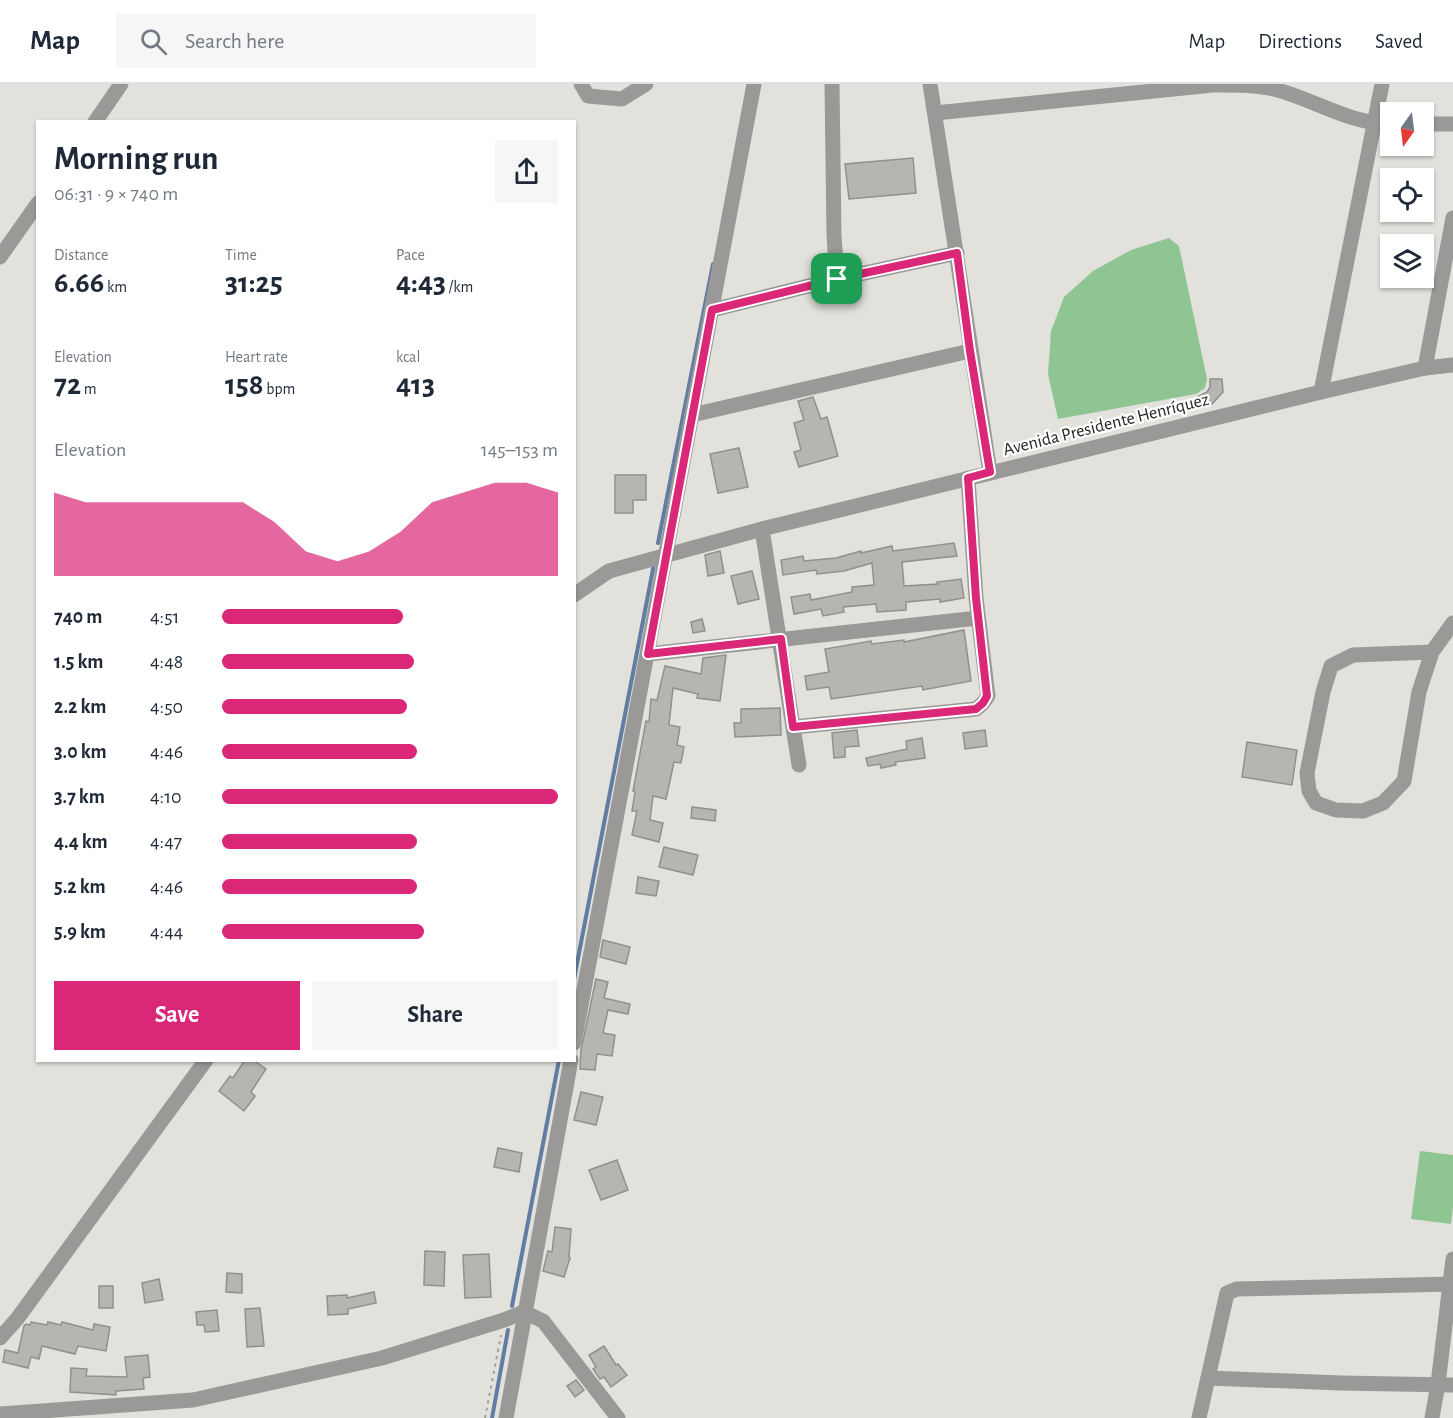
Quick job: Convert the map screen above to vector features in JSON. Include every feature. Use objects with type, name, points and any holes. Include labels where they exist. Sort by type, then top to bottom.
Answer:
[{"type":"street","points":[[96,120],[121,84]]},
{"type":"street","points":[[581,84],[588,96],[622,99],[646,84]]},
{"type":"street","points":[[576,1032],[754,84]]},
{"type":"street","points":[[832,84],[834,235],[837,279]]},
{"type":"street","points":[[930,84],[990,472]]},
{"type":"street","points":[[1321,392],[1382,84]]},
{"type":"street","points":[[935,113],[1213,85],[1246,85],[1273,89],[1373,124],[1380,124]]},
{"type":"street","points":[[1434,124],[1453,124]]},
{"type":"street","points":[[0,257],[36,206]]},
{"type":"street","points":[[1425,368],[1449,266],[1453,218]]},
{"type":"street","points":[[712,310],[837,279],[957,253]]},
{"type":"street","points":[[692,415],[970,351]]},
{"type":"street","name":"Avenida Presidente Henríquez","points":[[576,594],[609,571],[762,529],[1321,392],[1425,368],[1453,364]]},
{"type":"street","points":[[793,727],[976,709],[983,703],[987,696],[969,517],[968,478]]},
{"type":"street","points":[[762,529],[799,765]]},
{"type":"street","points":[[648,654],[978,618]]},
{"type":"street","points":[[1432,652],[1353,655],[1331,666],[1323,692],[1307,773],[1309,791],[1316,803],[1336,810],[1363,811],[1383,803],[1404,781],[1419,692],[1432,652],[1453,623]]},
{"type":"street","points":[[0,1338],[17,1319],[205,1062]]},
{"type":"street","points":[[506,1418],[571,1062]]},
{"type":"street","points":[[1432,1418],[1446,1384],[1453,1259]]},
{"type":"street","points":[[1199,1418],[1224,1301],[1227,1293],[1236,1288],[1451,1284]]},
{"type":"street","points":[[0,1414],[193,1400],[382,1358],[524,1312],[543,1321],[618,1418]]},
{"type":"street","points":[[1208,1378],[1446,1384]]},
{"type":"path","points":[[485,1418],[504,1320]]},
{"type":"green space","points":[[1169,238],[1179,246],[1207,379],[1205,388],[1196,394],[1058,419],[1048,374],[1051,331],[1064,297],[1093,271],[1131,250]]},
{"type":"green space","points":[[1420,1151],[1453,1155],[1451,1224],[1411,1219]]},
{"type":"building","points":[[913,158],[916,193],[849,199],[845,164]]},
{"type":"building","points":[[1210,379],[1222,379],[1223,392],[1212,404],[1200,408],[1197,397],[1207,392]]},
{"type":"building","points":[[813,397],[821,419],[827,417],[838,456],[799,467],[794,452],[801,450],[794,423],[804,420],[798,401]]},
{"type":"building","points":[[739,448],[748,487],[718,493],[710,454]]},
{"type":"building","points":[[615,475],[646,475],[646,500],[633,500],[633,513],[615,513]]},
{"type":"building","points":[[954,543],[957,556],[902,562],[904,586],[938,584],[937,582],[961,579],[964,598],[940,602],[940,599],[906,602],[906,610],[877,612],[876,604],[843,607],[844,612],[823,616],[821,609],[794,614],[791,597],[810,594],[811,600],[852,592],[852,587],[874,585],[872,563],[844,571],[817,574],[816,570],[783,575],[781,560],[803,556],[804,561],[836,558],[892,546],[893,551]]},
{"type":"building","points":[[720,551],[724,573],[708,576],[705,555]]},
{"type":"building","points":[[752,571],[759,599],[738,604],[731,576]]},
{"type":"building","points":[[702,619],[705,631],[693,633],[691,622]]},
{"type":"building","points":[[964,630],[971,681],[923,690],[922,686],[831,699],[829,687],[807,690],[805,676],[829,672],[825,649],[871,641],[872,644],[904,640],[904,642]]},
{"type":"building","points":[[726,655],[720,701],[697,698],[698,694],[673,688],[669,725],[680,727],[677,745],[684,747],[681,763],[674,762],[666,799],[653,796],[650,820],[663,823],[659,842],[632,835],[637,811],[632,811],[635,792],[633,791],[646,721],[649,722],[651,699],[657,700],[665,666],[701,674],[703,658]]},
{"type":"building","points":[[780,708],[781,735],[735,737],[734,723],[741,723],[741,709]]},
{"type":"building","points":[[857,730],[859,746],[845,747],[845,757],[834,758],[832,733]]},
{"type":"building","points":[[985,730],[987,746],[965,749],[963,733]]},
{"type":"building","points":[[922,738],[925,758],[895,762],[896,765],[881,768],[880,764],[868,766],[866,758],[907,749],[906,741]]},
{"type":"building","points":[[1247,742],[1297,750],[1292,785],[1242,777]]},
{"type":"building","points":[[692,807],[716,810],[715,821],[691,818]]},
{"type":"building","points":[[664,847],[698,855],[693,875],[659,867]]},
{"type":"building","points":[[638,877],[659,881],[656,896],[636,893]]},
{"type":"building","points":[[603,940],[630,947],[626,964],[600,957]]},
{"type":"building","points":[[596,979],[608,982],[604,998],[630,1004],[628,1014],[608,1010],[603,1033],[615,1035],[612,1056],[597,1054],[595,1070],[580,1069],[581,1050]]},
{"type":"building","points":[[244,1062],[256,1062],[266,1069],[251,1092],[255,1096],[244,1111],[219,1091],[230,1076],[233,1078]]},
{"type":"building","points":[[581,1092],[603,1097],[596,1125],[574,1120]]},
{"type":"building","points":[[498,1148],[522,1153],[519,1172],[494,1167]]},
{"type":"building","points":[[617,1160],[628,1190],[601,1200],[589,1170]]},
{"type":"building","points":[[555,1227],[571,1229],[570,1258],[564,1277],[543,1271],[548,1251],[552,1252]]},
{"type":"building","points":[[425,1251],[445,1252],[444,1286],[424,1285]]},
{"type":"building","points":[[489,1254],[491,1297],[465,1298],[463,1255]]},
{"type":"building","points":[[227,1273],[242,1274],[242,1293],[226,1292]]},
{"type":"building","points":[[159,1279],[163,1300],[145,1303],[142,1283]]},
{"type":"building","points":[[99,1286],[113,1286],[113,1308],[99,1308]]},
{"type":"building","points":[[374,1292],[376,1303],[348,1309],[348,1314],[328,1315],[327,1296],[347,1295],[347,1298]]},
{"type":"building","points":[[260,1308],[264,1346],[247,1347],[245,1309]]},
{"type":"building","points":[[217,1310],[219,1331],[205,1332],[204,1325],[197,1325],[196,1312]]},
{"type":"building","points":[[31,1322],[61,1325],[62,1322],[93,1330],[94,1324],[110,1327],[106,1351],[78,1346],[75,1354],[42,1346],[39,1359],[31,1357],[28,1368],[3,1362],[5,1350],[18,1353],[24,1326],[30,1325]]},
{"type":"building","points":[[604,1346],[616,1365],[618,1364],[627,1375],[611,1387],[604,1377],[600,1379],[593,1369],[596,1367],[589,1355]]},
{"type":"building","points":[[148,1355],[150,1377],[143,1378],[144,1389],[116,1391],[116,1395],[70,1392],[71,1368],[87,1369],[86,1376],[127,1377],[125,1357]]},
{"type":"building","points":[[576,1380],[584,1390],[575,1397],[567,1386]]},
{"type":"waterway","points":[[658,543],[713,264]]},
{"type":"waterway","points":[[576,969],[654,564]]},
{"type":"waterway","points":[[512,1306],[559,1062]]},
{"type":"waterway","points":[[492,1418],[508,1330]]},
{"type":"route","points":[[957,253],[990,472],[968,478],[976,598],[987,696],[976,709],[793,727],[781,639],[648,654],[712,310],[837,279],[957,253]]}]
